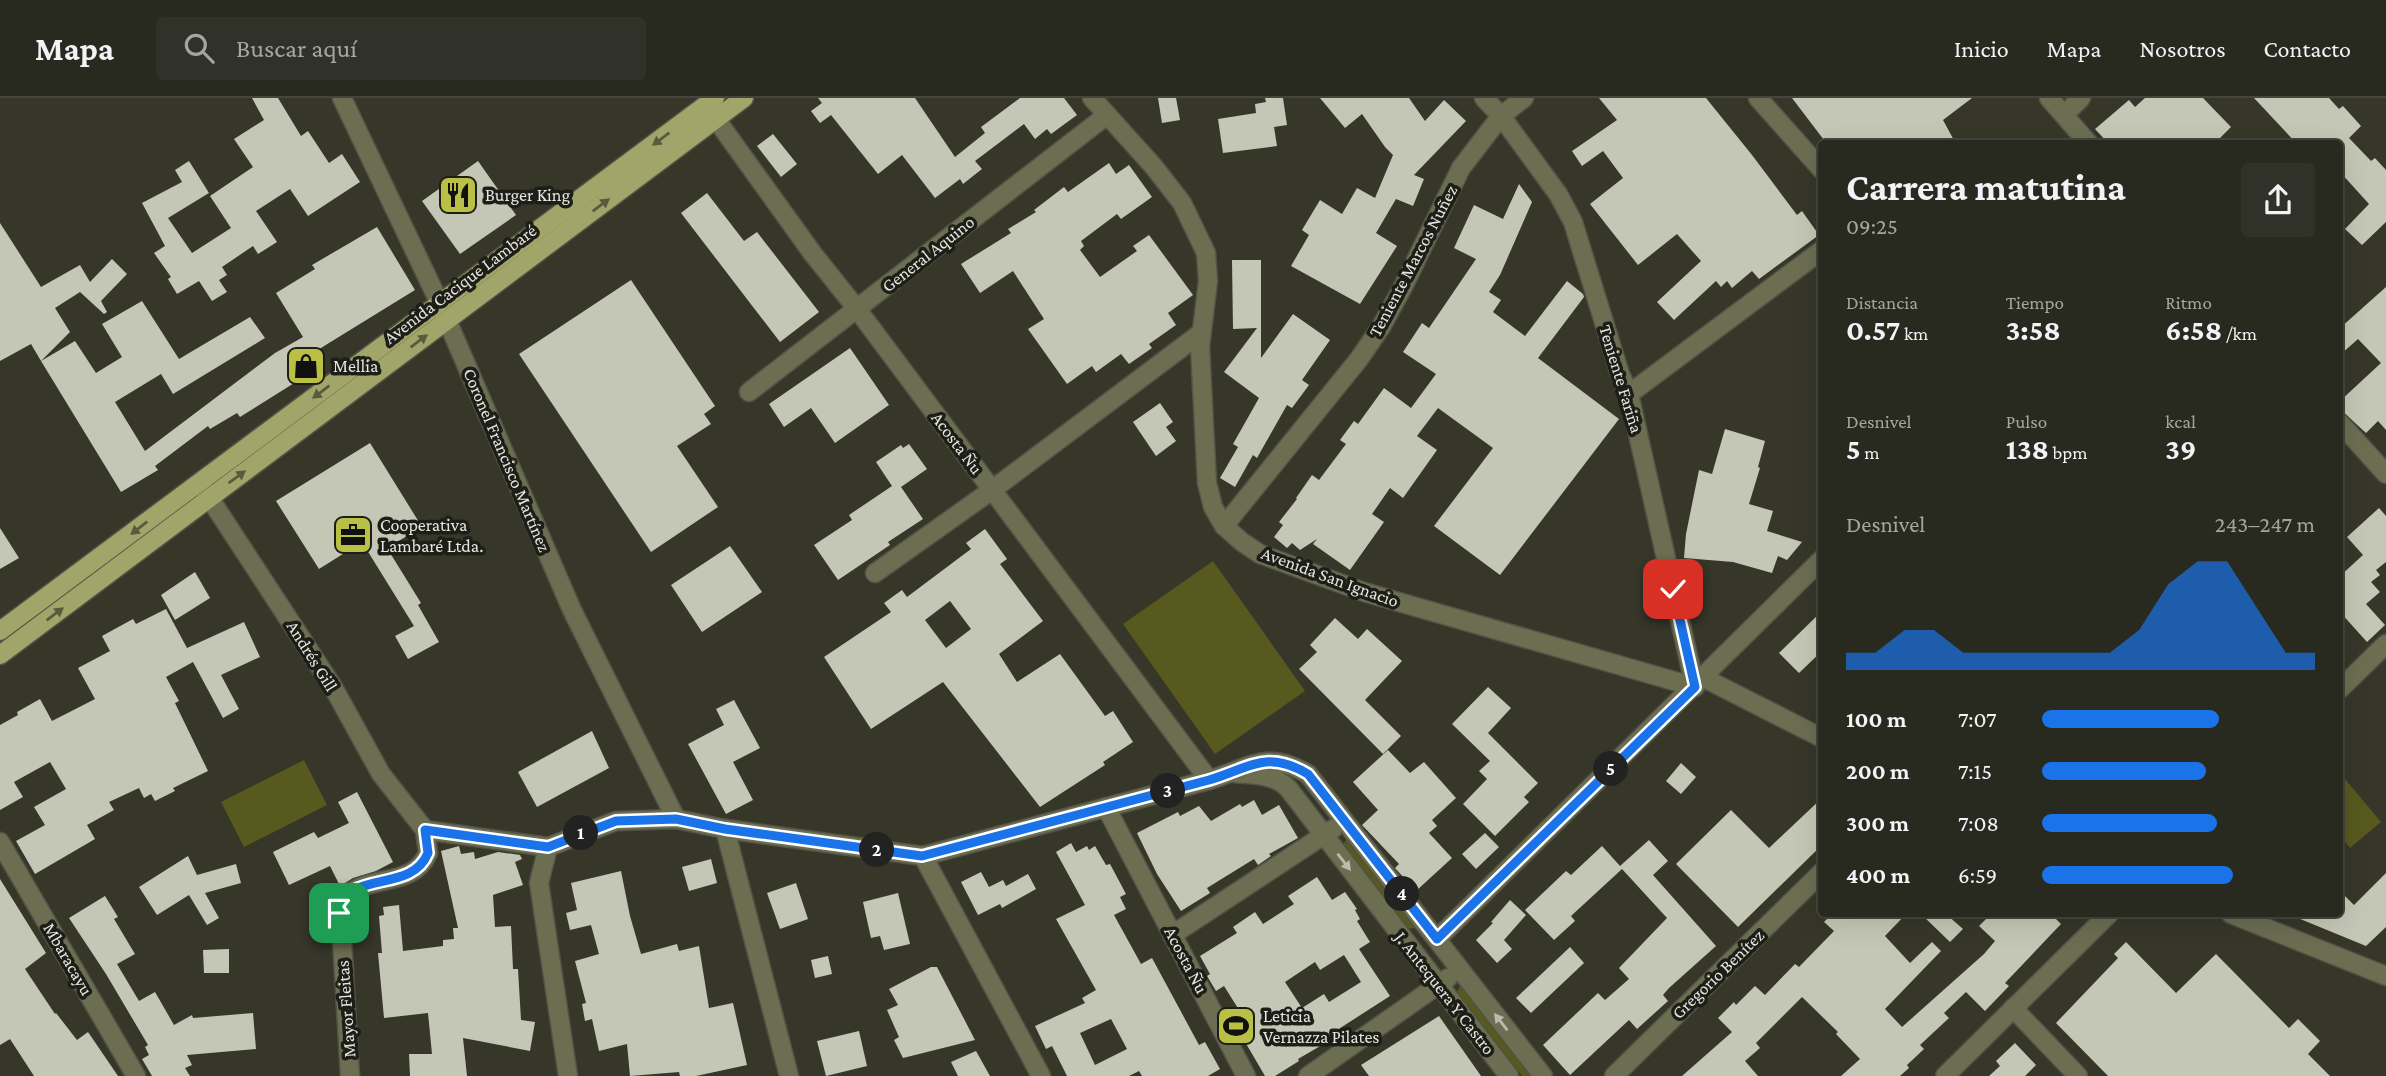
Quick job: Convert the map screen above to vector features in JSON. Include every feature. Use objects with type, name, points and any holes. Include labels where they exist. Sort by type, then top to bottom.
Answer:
[{"type":"main road","name":"Avenida Cacique Lambaré","points":[[0,655],[205,490],[712,107],[744,98]]},
{"type":"main road","name":"Avenida Cacique Lambaré","points":[[0,631],[205,490]]},
{"type":"street","name":"Coronel Francisco Martínez","points":[[342,98],[443,312],[572,610],[676,819]]},
{"type":"street","name":"Avenida San Ignacio","points":[[1092,98],[1154,167],[1182,203],[1206,253],[1208,281],[1201,333],[1207,483],[1213,507],[1224,526],[1242,542],[1260,554],[1364,592],[1699,682],[1818,736]]},
{"type":"street","name":"Teniente Fariña","points":[[1484,98],[1501,116],[1558,194],[1573,222],[1620,374],[1629,394],[1699,682]]},
{"type":"street","name":"Teniente Marcos Nuñez","points":[[1224,526],[1359,359],[1381,327],[1461,169],[1501,116],[1524,98]]},
{"type":"street","points":[[1758,98],[1818,166]]},
{"type":"street","points":[[2049,98],[2086,140]]},
{"type":"street","points":[[2064,115],[2081,98]]},
{"type":"street","name":"Acosta Ñu","points":[[712,107],[813,254],[1209,780]]},
{"type":"street","name":"General Aquino","points":[[749,392],[1107,115]]},
{"type":"street","points":[[1629,394],[1818,253]]},
{"type":"street","points":[[875,573],[992,490],[1201,333]]},
{"type":"street","points":[[2343,426],[2386,474]]},
{"type":"street","name":"Andrés Gill","points":[[205,490],[333,687],[381,774],[425,830]]},
{"type":"street","points":[[1437,939],[1818,563]]},
{"type":"street","points":[[2343,686],[2386,644]]},
{"type":"street","name":"J. Antequera Y Castro","points":[[922,856],[1209,780],[1257,762],[1277,761],[1293,765],[1308,774],[1543,1076]]},
{"type":"street","name":"J. Antequera Y Castro","points":[[1235,772],[1281,781],[1509,1076]]},
{"type":"street","name":"Acosta Ñu","points":[[1106,807],[1246,1076]]},
{"type":"street","points":[[425,830],[548,847],[616,821],[676,819],[725,829],[922,856],[1041,1076]]},
{"type":"street","points":[[1172,935],[1345,821]]},
{"type":"street","points":[[725,829],[789,1076]]},
{"type":"street","name":"Mayor Fleitas","points":[[350,1076],[340,905],[349,892],[356,888],[398,878],[419,867],[428,853],[425,830]]},
{"type":"street","name":"Mbaracayu","points":[[0,842],[136,1076]]},
{"type":"street","points":[[548,847],[539,883],[568,1076]]},
{"type":"street","name":"Gregorio Benítez","points":[[1614,1076],[1818,876]]},
{"type":"street","points":[[1945,1076],[2106,917]]},
{"type":"street","points":[[2239,917],[2383,971]]},
{"type":"street","points":[[1308,1076],[1460,969]]},
{"type":"street","points":[[2013,1008],[2078,1076]]},
{"type":"shaded area","points":[[1213,561],[1305,691],[1215,754],[1123,624]]},
{"type":"shaded area","points":[[304,760],[327,805],[244,847],[221,802]]},
{"type":"shaded area","points":[[2343,777],[2381,822],[2350,848],[2343,839]]},
{"type":"shaded area","points":[[1347,839],[1414,924],[1414,928],[1408,929],[1343,844]]},
{"type":"shaded area","points":[[1460,986],[1532,1076],[1522,1076],[1457,992]]},
{"type":"building","points":[[252,98],[278,98],[301,136],[308,131],[329,163],[342,154],[360,182],[308,216],[290,189],[256,211],[277,242],[258,254],[253,246],[222,267],[227,275],[219,280],[227,292],[212,301],[199,281],[177,294],[168,279],[171,277],[154,253],[165,246],[142,203],[182,182],[175,170],[189,161],[209,193],[168,218],[192,253],[231,228],[210,196],[253,167],[234,139],[264,120]]},
{"type":"building","points":[[818,98],[915,98],[955,157],[985,133],[981,127],[1020,98],[1064,98],[1077,115],[1051,134],[1047,129],[1035,139],[1024,124],[975,161],[982,169],[963,184],[960,179],[935,198],[902,155],[878,174],[831,115],[820,123],[811,111],[822,103]]},
{"type":"building","points":[[1158,98],[1176,98],[1180,120],[1162,123]]},
{"type":"building","points":[[1265,98],[1283,98],[1287,125],[1274,127],[1277,146],[1223,153],[1218,119],[1256,113],[1255,104],[1266,102]]},
{"type":"building","points":[[1320,98],[1409,98],[1425,121],[1444,100],[1466,121],[1414,175],[1424,179],[1413,206],[1396,199],[1376,233],[1397,246],[1360,304],[1291,266],[1309,235],[1302,230],[1320,200],[1342,214],[1357,188],[1375,198],[1393,155],[1362,114],[1345,128]]},
{"type":"building","points":[[1599,98],[1706,98],[1797,215],[1802,211],[1818,236],[1759,279],[1752,271],[1732,288],[1727,281],[1721,287],[1716,281],[1674,320],[1657,302],[1701,261],[1677,234],[1638,265],[1590,204],[1623,178],[1603,151],[1582,166],[1572,151],[1617,120]]},
{"type":"building","points":[[1792,98],[1972,98],[1943,120],[1954,140],[1824,140]]},
{"type":"building","points":[[2145,98],[2203,98],[2231,127],[2218,140],[2105,140],[2095,129],[2129,100],[2135,107]]},
{"type":"building","points":[[2254,98],[2329,98],[2339,109],[2343,106],[2361,126],[2349,138],[2371,161],[2375,158],[2386,170],[2386,222],[2362,245],[2345,229],[2369,204],[2343,175],[2343,140],[2293,140]]},
{"type":"building","points":[[773,134],[797,164],[781,177],[757,146]]},
{"type":"building","points":[[478,161],[516,215],[460,254],[422,201]]},
{"type":"building","points":[[1109,163],[1116,174],[1129,165],[1152,197],[1121,219],[1117,214],[1081,241],[1084,246],[1080,250],[1100,277],[1137,251],[1133,246],[1149,235],[1193,295],[1168,313],[1176,325],[1149,344],[1152,348],[1129,364],[1121,354],[1096,372],[1092,366],[1067,384],[1028,329],[1044,319],[1013,271],[980,293],[961,264],[1011,233],[1008,229],[1036,212],[1034,210],[1064,187],[1068,192]]},
{"type":"building","points":[[1519,184],[1532,202],[1500,275],[1489,292],[1501,300],[1493,312],[1525,336],[1567,281],[1583,294],[1584,297],[1538,358],[1619,419],[1500,575],[1434,526],[1493,448],[1438,408],[1417,436],[1437,450],[1403,498],[1390,488],[1372,514],[1384,522],[1350,570],[1313,544],[1317,539],[1300,550],[1292,543],[1287,548],[1274,537],[1283,525],[1279,522],[1312,475],[1319,480],[1346,444],[1340,440],[1354,421],[1358,424],[1384,388],[1411,408],[1436,374],[1403,352],[1422,323],[1429,328],[1476,259],[1454,248],[1474,205],[1503,219]]},
{"type":"building","points":[[707,193],[744,241],[757,232],[819,312],[780,342],[681,213]]},
{"type":"building","points":[[0,223],[41,287],[80,265],[90,282],[112,259],[127,274],[101,301],[107,312],[104,314],[80,292],[55,308],[70,332],[41,361],[31,344],[0,361]]},
{"type":"building","points":[[377,227],[415,290],[316,351],[322,361],[297,377],[299,380],[240,417],[237,413],[210,429],[208,426],[155,466],[158,470],[121,492],[41,361],[75,341],[96,373],[122,357],[102,324],[142,301],[179,359],[250,317],[265,338],[173,394],[161,374],[115,402],[145,451],[275,353],[303,337],[276,293],[315,269],[312,265]]},
{"type":"building","points":[[1232,260],[1261,260],[1261,358],[1293,314],[1330,340],[1302,380],[1309,385],[1292,408],[1287,405],[1257,458],[1253,455],[1235,487],[1220,478],[1238,447],[1233,444],[1259,398],[1224,372],[1257,328],[1233,329]]},
{"type":"building","points":[[631,280],[715,406],[704,414],[711,424],[677,446],[718,507],[651,552],[519,354]]},
{"type":"building","points":[[2386,287],[2386,430],[2378,421],[2366,433],[2343,412],[2343,398],[2381,363],[2358,339],[2343,352],[2343,325]]},
{"type":"building","points":[[850,348],[889,405],[835,443],[811,408],[784,427],[769,404]]},
{"type":"building","points":[[1160,403],[1173,422],[1166,427],[1176,441],[1156,456],[1133,422]]},
{"type":"building","points":[[1725,429],[1765,441],[1749,504],[1773,511],[1767,531],[1802,542],[1787,560],[1778,556],[1772,573],[1733,562],[1684,558],[1699,470],[1712,474]]},
{"type":"building","name":"Cooperativa Lambaré Ltda.","points":[[370,443],[422,527],[387,548],[421,603],[418,605],[439,642],[408,659],[395,636],[414,626],[362,542],[319,569],[276,501]]},
{"type":"building","points":[[909,444],[927,469],[901,487],[923,519],[838,580],[814,545],[852,520],[849,515],[892,486],[876,462],[901,445],[903,448]]},
{"type":"building","points":[[2379,508],[2386,516],[2386,562],[2376,570],[2380,575],[2371,582],[2380,592],[2366,604],[2385,625],[2367,642],[2343,615],[2343,573],[2363,555],[2347,537]]},
{"type":"building","points":[[0,528],[19,558],[0,569]]},
{"type":"building","points":[[985,529],[1007,559],[1000,564],[1043,621],[999,654],[1017,682],[1060,654],[1105,716],[1113,711],[1133,742],[1103,762],[1105,765],[1040,807],[943,682],[871,729],[824,657],[891,612],[884,603],[902,590],[907,597],[971,549],[966,543]],"holes":[[[950,601],[971,629],[946,648],[925,620]]]},
{"type":"building","points":[[730,546],[762,592],[702,632],[671,585]]},
{"type":"building","points":[[195,572],[210,598],[175,620],[161,595]]},
{"type":"building","points":[[166,609],[187,648],[244,622],[260,657],[221,675],[239,709],[223,718],[193,662],[166,677],[179,701],[175,703],[208,771],[173,788],[175,791],[155,801],[151,794],[144,798],[139,788],[109,802],[114,810],[87,825],[95,839],[35,874],[16,841],[45,825],[34,807],[66,789],[50,762],[14,782],[23,797],[0,810],[0,725],[40,699],[52,721],[95,699],[78,668],[110,651],[102,636],[133,619],[136,624]]},
{"type":"building","points":[[1818,615],[1818,655],[1799,673],[1779,653]]},
{"type":"building","points":[[1335,618],[1358,639],[1367,629],[1402,661],[1365,700],[1401,736],[1383,754],[1299,669],[1317,652],[1310,645]]},
{"type":"building","points":[[1488,687],[1511,708],[1488,733],[1538,783],[1524,797],[1529,802],[1495,836],[1463,804],[1487,779],[1479,771],[1490,761],[1452,724]]},
{"type":"building","points":[[734,700],[760,748],[733,762],[753,800],[726,814],[688,744],[724,725],[716,709]]},
{"type":"building","points":[[592,731],[609,768],[537,807],[518,772]]},
{"type":"building","points":[[1388,750],[1410,773],[1424,762],[1456,798],[1432,820],[1437,826],[1429,833],[1452,858],[1416,891],[1395,868],[1399,864],[1362,825],[1378,810],[1353,782]]},
{"type":"building","points":[[1681,763],[1696,777],[1681,794],[1666,781]]},
{"type":"building","points":[[357,792],[393,862],[340,886],[330,866],[289,885],[273,852],[314,832],[318,838],[349,823],[338,802]]},
{"type":"building","points":[[1254,800],[1262,815],[1279,805],[1298,838],[1269,854],[1271,856],[1258,865],[1254,859],[1207,888],[1210,893],[1181,911],[1157,874],[1137,833],[1178,812],[1180,816],[1199,806],[1211,821],[1240,804],[1242,807]]},
{"type":"building","points":[[1818,802],[1818,849],[1738,927],[1676,864],[1731,810],[1769,848]]},
{"type":"building","points":[[1485,833],[1499,847],[1476,869],[1462,854]]},
{"type":"building","points":[[1649,840],[1668,861],[1653,875],[1716,946],[1669,988],[1663,995],[1668,1001],[1637,1029],[1629,1020],[1570,1075],[1543,1045],[1598,993],[1605,1000],[1629,979],[1619,968],[1667,918],[1622,869],[1571,916],[1575,921],[1554,940],[1525,910],[1566,871],[1571,875],[1602,846],[1620,866]]},
{"type":"building","points":[[1071,843],[1076,852],[1087,846],[1089,850],[1095,846],[1106,865],[1110,864],[1126,894],[1120,897],[1126,909],[1114,915],[1141,964],[1152,958],[1199,1045],[1205,1042],[1220,1069],[1208,1076],[1142,1076],[1139,1071],[1129,1076],[1067,1076],[1052,1046],[1046,1049],[1035,1026],[1085,1003],[1082,998],[1096,990],[1056,919],[1085,905],[1056,852]],"holes":[[[1111,1019],[1127,1049],[1095,1065],[1080,1033]]]},
{"type":"building","points":[[459,846],[461,854],[474,852],[475,859],[498,852],[520,855],[522,859],[515,862],[523,885],[493,895],[495,927],[511,926],[513,969],[518,969],[521,1020],[535,1022],[530,1051],[463,1038],[467,1076],[410,1076],[409,1054],[432,1054],[428,1013],[384,1018],[378,953],[382,953],[379,916],[384,915],[383,907],[399,905],[403,951],[443,946],[443,940],[454,939],[453,928],[458,928],[441,851]]},
{"type":"building","points":[[188,856],[197,875],[236,864],[241,883],[205,893],[219,918],[207,925],[189,895],[157,915],[139,887]]},
{"type":"building","points":[[711,859],[717,883],[689,891],[682,867]]},
{"type":"building","points":[[621,871],[641,954],[677,944],[679,951],[699,946],[709,1008],[733,1003],[747,1065],[696,1076],[680,1076],[679,1072],[630,1076],[627,1044],[599,1051],[592,1019],[585,1021],[582,1004],[586,1003],[575,961],[599,954],[591,925],[570,930],[566,913],[577,910],[571,883]]},
{"type":"building","points":[[981,872],[989,887],[1003,880],[1006,886],[1028,874],[1036,889],[1002,908],[1000,904],[978,915],[961,882]]},
{"type":"building","points":[[2386,873],[2386,927],[2366,946],[2295,917],[2343,917],[2343,894],[2354,905]]},
{"type":"building","points":[[1317,877],[1332,900],[1345,892],[1357,909],[1355,910],[1360,919],[1357,921],[1370,942],[1359,949],[1390,996],[1320,1041],[1322,1045],[1298,1059],[1299,1061],[1275,1076],[1265,1076],[1241,1035],[1251,1029],[1224,986],[1216,991],[1200,956],[1237,933],[1233,927],[1255,912],[1263,924],[1294,904],[1288,896]],"holes":[[[1344,955],[1361,982],[1329,1002],[1324,994],[1302,1008],[1285,982],[1315,962],[1320,970]]]},
{"type":"building","points":[[0,879],[46,953],[25,969],[55,1014],[77,1040],[88,1032],[118,1076],[34,1076],[10,1039],[0,1045]]},
{"type":"building","points":[[796,883],[808,919],[780,929],[767,893]]},
{"type":"building","points":[[898,893],[910,944],[884,950],[880,936],[871,938],[863,902]]},
{"type":"building","points":[[105,896],[118,917],[114,919],[135,954],[117,964],[139,1001],[155,992],[174,1025],[192,1015],[193,1018],[253,1013],[256,1049],[187,1055],[192,1065],[185,1068],[190,1076],[152,1076],[142,1059],[149,1055],[145,1047],[148,1045],[69,918]]},
{"type":"building","points":[[1510,900],[1526,915],[1504,940],[1512,949],[1497,963],[1476,940]]},
{"type":"building","points":[[1829,917],[1903,917],[1885,936],[1910,963],[1932,942],[1941,951],[1885,1009],[1902,1027],[1995,941],[1979,926],[1988,917],[2054,917],[2061,924],[2005,983],[2009,986],[1985,1011],[1966,992],[1944,1013],[1949,1018],[1920,1045],[1924,1049],[1900,1076],[1841,1076],[1860,1059],[1836,1034],[1838,1032],[1802,997],[1756,1043],[1760,1048],[1745,1061],[1758,1076],[1682,1076],[1732,1032],[1718,1018],[1734,1002],[1736,1005],[1755,986],[1765,995],[1795,964],[1799,967],[1834,931],[1824,922]]},
{"type":"building","points":[[1924,917],[1949,917],[1963,929],[1950,942]]},
{"type":"building","points":[[2126,942],[2176,993],[2216,954],[2289,1028],[2298,1019],[2320,1041],[2308,1054],[2330,1076],[2108,1076],[2056,1023],[2118,958],[2114,954]]},
{"type":"building","points":[[1570,947],[1584,963],[1531,1013],[1516,998]]},
{"type":"building","points":[[229,949],[229,973],[204,973],[203,950]]},
{"type":"building","points":[[828,956],[832,974],[815,978],[811,960]]},
{"type":"building","points":[[931,967],[937,967],[975,1040],[903,1058],[894,1040],[899,1037],[887,1010],[898,1005],[889,989]]},
{"type":"building","points":[[1439,1016],[1481,1076],[1369,1076],[1361,1065]]},
{"type":"building","points":[[859,1031],[867,1066],[826,1076],[817,1041]]},
{"type":"building","points":[[2015,1043],[2036,1065],[2025,1076],[1989,1076],[2000,1066],[1996,1061]]},
{"type":"building","points":[[976,1051],[990,1076],[958,1076],[951,1062]]},
{"type":"place","name":"Burger King","points":[[458,195]]},
{"type":"place","name":"Mellia","points":[[306,366]]},
{"type":"place","name":"Cooperativa Lambaré Ltda.","points":[[353,535]]},
{"type":"place","name":"Leticia Vernazza Pilates","points":[[1236,1026]]},
{"type":"route","points":[[339,913],[340,905],[349,892],[398,878],[419,867],[428,853],[425,830],[548,847],[616,821],[676,819],[725,829],[922,856],[1209,780],[1257,762],[1277,761],[1293,765],[1308,774],[1437,939],[1695,687],[1673,589]]}]
